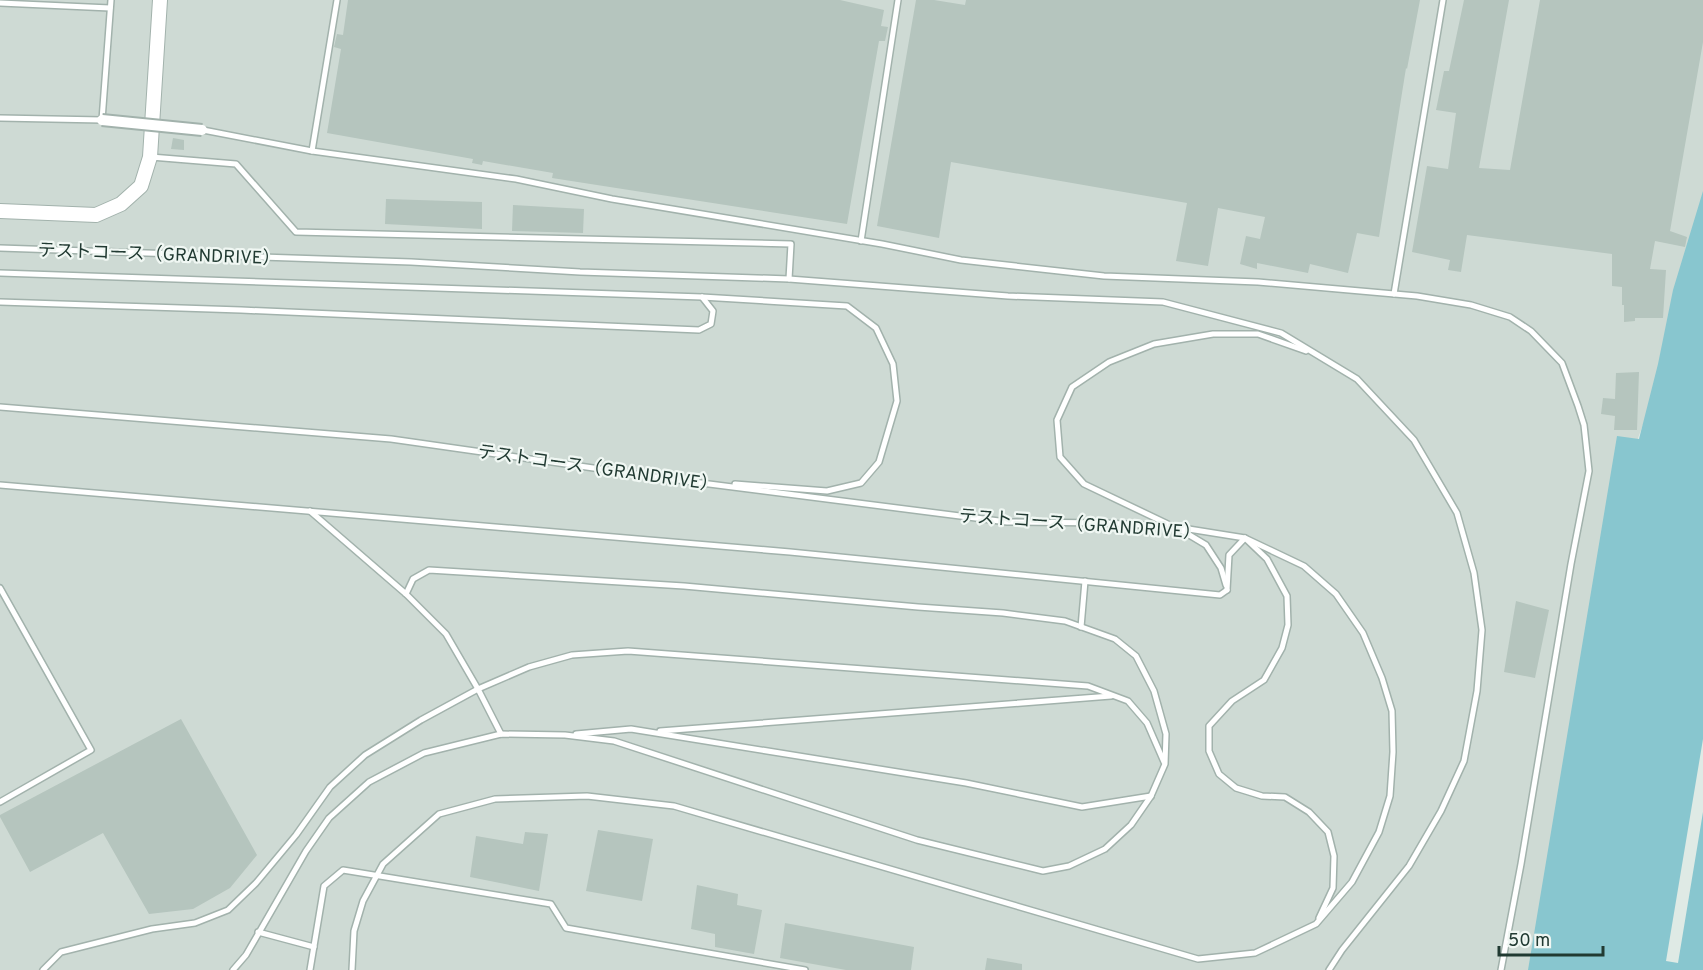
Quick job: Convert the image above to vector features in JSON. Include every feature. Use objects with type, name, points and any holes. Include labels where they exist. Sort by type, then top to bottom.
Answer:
[{"type":"street","points":[[0,211],[96,215],[121,204],[141,186],[150,157],[160,0]]},
{"type":"street","points":[[102,120],[202,130]]},
{"type":"lane","points":[[0,118],[102,120],[111,0]]},
{"type":"lane","points":[[312,151],[337,0]]},
{"type":"lane","points":[[861,241],[898,0]]},
{"type":"lane","points":[[1394,294],[1443,0]]},
{"type":"lane","points":[[0,3],[110,8]]},
{"type":"lane","points":[[202,130],[312,151],[516,179],[612,199],[961,260],[1104,276],[1257,282],[1417,296],[1471,305],[1510,317],[1531,331],[1562,363],[1584,425],[1589,471],[1501,970]]},
{"type":"lane","points":[[150,157],[236,164],[296,232],[791,243],[789,279]]},
{"type":"lane","name":"テストコース（GRANDRIVE）","points":[[0,248],[411,262],[580,272],[789,279],[1008,296],[1163,302],[1281,333],[1357,379],[1414,440],[1457,513],[1474,573],[1482,630],[1477,691],[1464,761],[1441,811],[1409,866],[1342,950],[1329,970]]},
{"type":"lane","points":[[0,273],[702,297],[847,306],[876,328],[893,364],[897,401],[879,462],[861,483],[827,491],[670,479]]},
{"type":"lane","points":[[0,302],[699,330],[711,324],[713,311],[702,297]]},
{"type":"lane","points":[[1227,590],[1221,568],[1206,546],[1176,527],[1084,484],[1060,457],[1057,420],[1072,387],[1109,362],[1154,344],[1213,334],[1258,334],[1316,354]]},
{"type":"lane","name":"テストコース（GRANDRIVE）","points":[[0,407],[392,439],[670,479],[1007,522],[1106,523],[1176,527],[1245,538],[1304,566],[1336,594],[1363,633],[1382,678],[1392,711],[1393,752],[1390,796],[1379,832],[1352,882],[1316,924],[1255,953],[1198,959],[674,806],[587,796],[495,799],[438,814],[383,864],[376,876],[363,901],[354,931],[352,970]]},
{"type":"lane","points":[[0,485],[790,552],[1220,595],[1227,590]]},
{"type":"lane","points":[[309,510],[406,594],[446,634],[501,734]]},
{"type":"lane","points":[[1227,590],[1228,555],[1245,538],[1267,559],[1287,596],[1287,625],[1282,648],[1264,680],[1232,701],[1209,726],[1209,751],[1219,774],[1236,788],[1262,796],[1285,797],[1309,812],[1328,832],[1334,856],[1333,888],[1316,924]]},
{"type":"lane","points":[[233,970],[246,956],[306,851],[329,818],[369,782],[424,753],[501,734],[565,735],[614,741],[916,840],[1043,871],[1069,866],[1106,849],[1131,825],[1151,796],[1165,764],[1166,734],[1154,691],[1136,656],[1115,639],[1065,621],[1003,613],[684,586],[429,570],[413,579],[406,594]]},
{"type":"lane","points":[[1081,627],[1085,581]]},
{"type":"lane","points":[[0,588],[91,750],[0,802]]},
{"type":"lane","points":[[44,970],[61,952],[152,929],[195,923],[228,910],[256,883],[330,786],[365,755],[421,720],[478,689],[529,667],[572,655],[628,651],[1088,686],[1128,701],[1147,723],[1165,764]]},
{"type":"lane","points":[[649,732],[1113,696]]},
{"type":"lane","points":[[565,735],[631,729],[966,783],[1082,807],[1151,796]]},
{"type":"lane","points":[[310,970],[324,886],[343,870],[551,904],[566,928],[806,970]]},
{"type":"lane","points":[[258,932],[314,947]]},
{"type":"shaded area","points":[[0,0],[1703,0],[1703,265],[1638,438],[1534,970],[0,970]]},
{"type":"water","points":[[1703,191],[1703,739],[1666,961],[1678,963],[1703,812],[1703,970],[1528,970],[1617,436],[1639,439],[1658,364],[1673,290]]},
{"type":"building","points":[[348,0],[840,0],[884,10],[881,26],[888,27],[885,41],[879,41],[847,224],[552,178],[553,173],[483,161],[482,165],[472,163],[473,159],[327,133],[341,49],[334,47],[337,34],[343,35]]},
{"type":"building","points":[[916,0],[934,0],[965,5],[966,0],[1420,0],[1406,68],[1379,237],[1357,233],[1348,273],[1310,264],[1308,273],[1257,263],[1257,269],[1240,264],[1246,236],[1260,239],[1265,217],[1218,208],[1208,266],[1176,261],[1187,203],[951,162],[939,238],[877,226]]},
{"type":"building","points":[[1464,0],[1509,0],[1479,168],[1510,170],[1540,0],[1703,0],[1703,42],[1670,231],[1687,237],[1685,247],[1655,241],[1650,269],[1666,270],[1663,318],[1635,318],[1635,321],[1624,322],[1622,287],[1612,286],[1612,254],[1467,235],[1461,272],[1448,270],[1450,260],[1412,252],[1427,166],[1448,169],[1456,113],[1436,110],[1444,71],[1449,71]]},
{"type":"building","points":[[173,138],[184,140],[184,150],[171,149]]},
{"type":"building","points":[[386,199],[482,202],[482,229],[385,224]]},
{"type":"building","points":[[513,205],[584,209],[583,233],[512,231]]},
{"type":"building","points":[[1639,372],[1637,430],[1614,430],[1615,416],[1601,414],[1603,398],[1615,399],[1616,373]]},
{"type":"building","points":[[1516,601],[1549,610],[1535,678],[1504,672]]},
{"type":"building","points":[[181,719],[257,855],[230,888],[193,909],[149,914],[103,833],[30,872],[0,815]]},
{"type":"building","points":[[598,830],[653,839],[642,901],[586,891]]},
{"type":"building","points":[[525,832],[548,834],[539,891],[470,877],[476,836],[523,844]]},
{"type":"building","points":[[697,885],[738,894],[737,905],[762,910],[754,954],[715,947],[715,934],[691,929]]},
{"type":"building","points":[[785,923],[914,947],[911,970],[846,970],[780,958]]},
{"type":"building","points":[[987,958],[1022,964],[1022,970],[985,970]]}]
